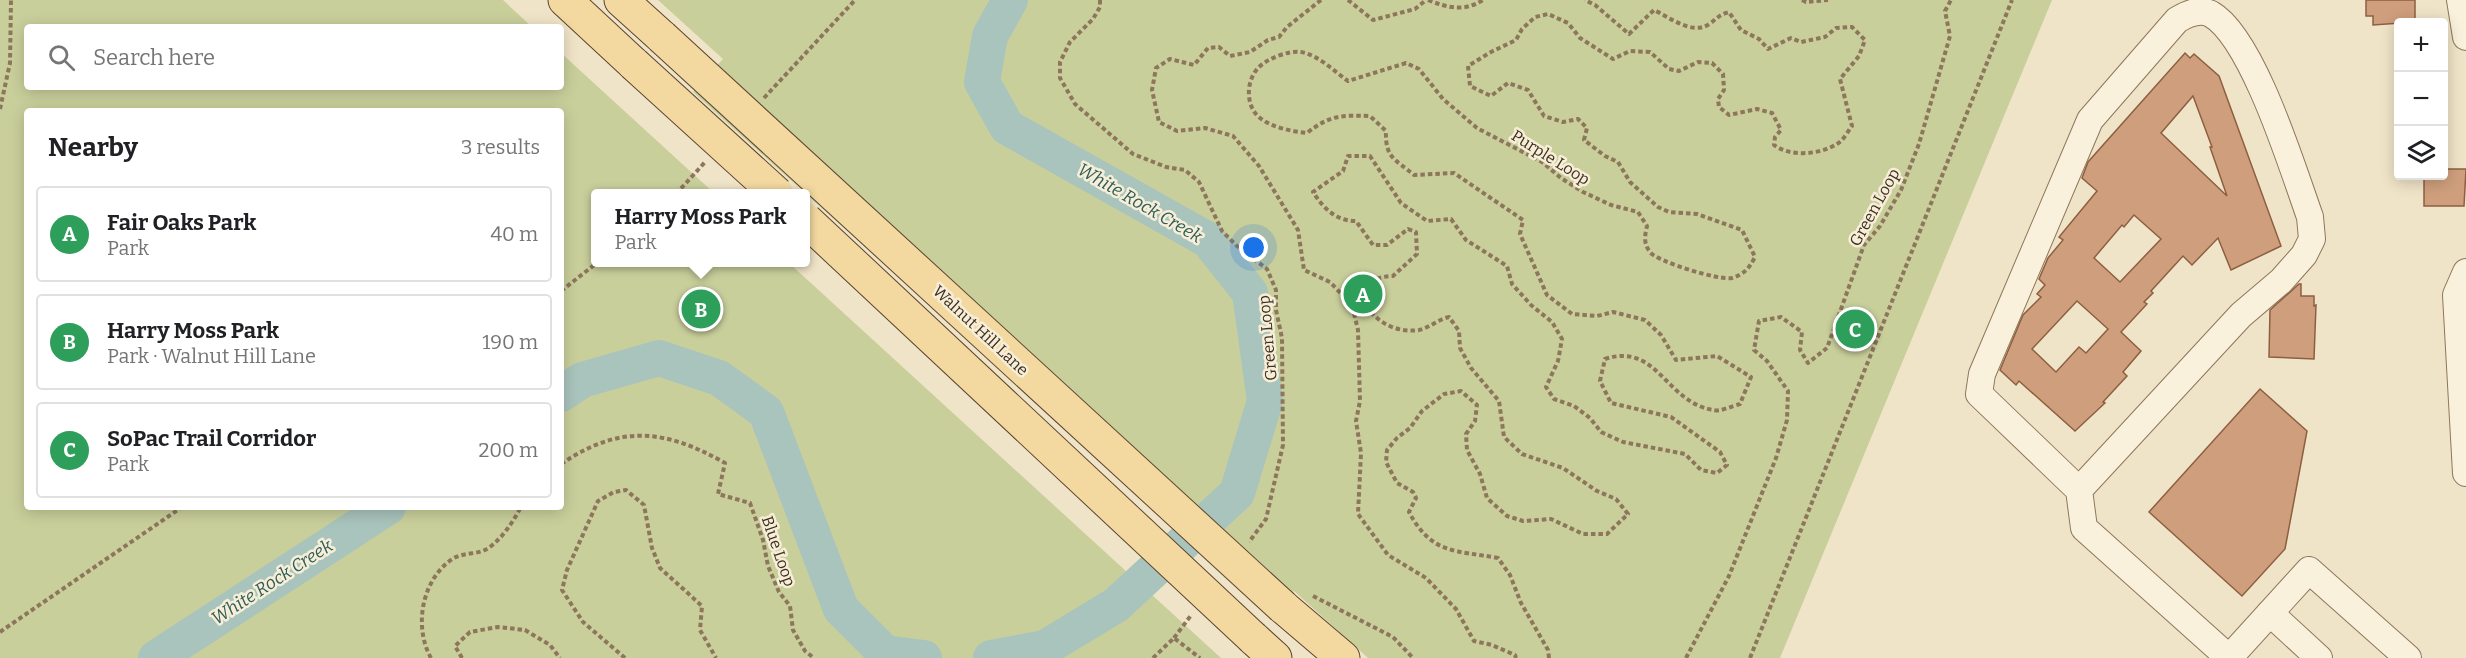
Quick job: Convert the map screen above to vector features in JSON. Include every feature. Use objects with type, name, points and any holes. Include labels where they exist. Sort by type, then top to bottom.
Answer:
[{"type":"main road","points":[[565,0],[772,189]]},
{"type":"main road","name":"Walnut Hill Lane","points":[[621,0],[1295,600],[1343,658]]},
{"type":"main road","points":[[810,224],[1264,648]]},
{"type":"lane","points":[[2079,490],[2241,315],[2281,281],[2304,255],[2312,239],[2310,217],[2259,79],[2226,27],[2209,13],[2192,12],[2177,20],[2090,120],[1982,374],[1978,394],[2079,490],[2084,528],[2229,658],[2309,570],[2409,658]]},
{"type":"lane","points":[[2466,272],[2456,295],[2466,473]]},
{"type":"lane","points":[[2270,614],[2319,658]]},
{"type":"path","points":[[0,109],[10,63],[11,0]]},
{"type":"path","name":"Green Loop","points":[[1101,0],[1093,19],[1070,42],[1060,62],[1060,78],[1075,104],[1132,154],[1166,167],[1185,170],[1198,182],[1222,231],[1267,269],[1276,290],[1276,310],[1282,338],[1282,445],[1266,519],[1248,543],[1255,551]]},
{"type":"path","points":[[1321,0],[1287,27],[1279,37],[1268,40],[1250,52],[1230,56],[1219,47],[1208,48],[1194,65],[1170,59],[1156,68],[1152,90],[1159,122],[1177,131],[1205,128],[1233,136],[1259,166],[1298,230],[1304,270],[1330,282],[1352,305],[1358,330],[1360,389],[1356,421],[1361,453],[1358,514],[1388,555],[1426,578],[1456,609],[1474,641],[1492,645],[1515,655],[1516,658]]},
{"type":"path","points":[[1348,0],[1373,20],[1414,9],[1427,0],[1449,8],[1471,7],[1483,0]]},
{"type":"path","name":"Purple Loop","points":[[1549,658],[1548,650],[1521,603],[1510,574],[1498,558],[1439,548],[1416,524],[1409,512],[1416,498],[1413,492],[1397,483],[1386,462],[1387,450],[1410,428],[1422,411],[1444,393],[1461,391],[1478,405],[1475,421],[1466,434],[1467,450],[1480,474],[1487,498],[1508,516],[1523,521],[1551,519],[1583,534],[1607,534],[1628,514],[1616,499],[1597,491],[1563,468],[1522,454],[1504,437],[1499,401],[1483,385],[1471,368],[1460,348],[1460,331],[1449,317],[1421,330],[1394,328],[1380,322],[1367,309],[1364,294],[1368,284],[1381,276],[1393,276],[1417,254],[1416,232],[1408,229],[1387,245],[1373,245],[1356,221],[1340,219],[1331,213],[1322,206],[1313,192],[1343,171],[1348,156],[1370,156],[1401,203],[1427,221],[1450,219],[1466,240],[1507,266],[1512,284],[1552,322],[1562,339],[1558,361],[1546,387],[1554,399],[1574,406],[1590,418],[1601,432],[1623,442],[1685,454],[1701,470],[1717,473],[1727,465],[1720,452],[1671,417],[1611,403],[1600,381],[1605,359],[1621,355],[1644,360],[1680,397],[1714,411],[1740,404],[1751,377],[1717,356],[1676,360],[1661,335],[1645,320],[1613,312],[1597,316],[1572,314],[1547,295],[1520,234],[1523,220],[1454,173],[1414,175],[1391,156],[1385,147],[1386,131],[1370,116],[1349,115],[1324,119],[1307,133],[1282,129],[1258,117],[1249,102],[1249,85],[1259,67],[1277,57],[1299,52],[1312,56],[1348,81],[1406,63],[1419,69],[1443,99],[1477,128],[1542,162],[1583,192],[1611,205],[1638,212],[1647,226],[1644,240],[1650,254],[1688,271],[1730,279],[1747,271],[1755,257],[1742,230],[1697,214],[1669,212],[1658,207],[1630,182],[1618,162],[1605,156],[1584,140],[1587,128],[1578,119],[1563,122],[1544,116],[1528,90],[1508,83],[1491,96],[1470,86],[1468,66],[1516,40],[1522,29],[1535,17],[1548,14],[1568,23],[1580,38],[1612,59],[1630,51],[1650,52],[1669,69],[1679,71],[1698,62],[1712,63],[1723,74],[1724,90],[1718,99],[1719,107],[1729,115],[1757,109],[1772,113],[1781,130],[1775,137],[1774,145],[1783,152],[1794,153],[1820,150],[1838,144],[1852,126],[1839,79],[1859,56],[1865,40],[1852,27],[1836,28],[1825,37],[1801,42],[1791,38],[1768,49],[1759,39],[1741,30],[1729,12],[1717,15],[1707,26],[1691,28],[1654,10],[1629,34],[1614,20],[1585,0]]},
{"type":"path","points":[[1802,0],[1806,2],[1828,0]]},
{"type":"path","name":"Green Loop","points":[[1686,658],[1729,576],[1776,458],[1787,420],[1788,391],[1767,361],[1754,350],[1760,321],[1781,316],[1802,332],[1800,350],[1808,363],[1827,348],[1864,245],[1881,226],[1901,190],[1919,144],[1950,36],[1945,11],[1951,0]]},
{"type":"path","points":[[1750,658],[2012,0]]},
{"type":"path","points":[[564,289],[592,267]]},
{"type":"path","name":"Blue Loop","points":[[564,462],[613,438],[658,435],[698,448],[725,463],[718,494],[750,503],[764,540],[768,566],[779,592],[790,606],[793,630],[805,651],[813,658]]},
{"type":"path","points":[[625,658],[583,622],[562,590],[567,570],[598,501],[614,492],[626,490],[644,505],[652,548],[660,568],[702,606],[700,630],[716,658]]},
{"type":"path","points":[[0,632],[178,510]]},
{"type":"path","points":[[430,658],[421,634],[426,597],[434,577],[455,558],[487,549],[506,533],[519,510]]},
{"type":"path","points":[[1295,600],[1393,637],[1413,658]]},
{"type":"path","points":[[462,658],[455,646],[470,632],[498,627],[525,630],[550,645],[560,658]]},
{"type":"path","points":[[1153,658],[1174,638],[1200,658]]},
{"type":"green space","points":[[0,0],[503,0],[529,24],[24,24],[24,90],[564,90],[564,56],[710,189],[591,189],[591,267],[793,267],[1221,658],[0,658]]},
{"type":"green space","points":[[658,0],[2052,0],[1780,658],[1368,658],[1294,591],[1267,613],[1157,510],[810,197],[810,189],[801,189],[693,92],[723,59]]},
{"type":"building","points":[[2366,0],[2415,0],[2415,18],[2394,18],[2394,24],[2373,25],[2373,16],[2366,16]]},
{"type":"building","points":[[2185,53],[2190,58],[2194,54],[2219,76],[2281,246],[2231,270],[2218,238],[2192,265],[2183,256],[2151,291],[2153,293],[2144,302],[2147,304],[2121,332],[2141,351],[2123,372],[2127,376],[2103,402],[2105,403],[2075,431],[2019,381],[2016,385],[2000,370],[2023,315],[2041,297],[2037,294],[2045,285],[2039,279],[2048,258],[2063,240],[2059,237],[2097,191],[2082,178],[2088,162]],"holes":[[[2193,96],[2212,147],[2210,147],[2227,196],[2161,133]],[[2134,215],[2161,239],[2120,282],[2094,258],[2122,225],[2124,227]],[[2077,301],[2108,329],[2086,353],[2079,347],[2056,372],[2032,349]]]},
{"type":"building","points":[[2448,169],[2466,169],[2464,206],[2424,206],[2424,180],[2448,180]]},
{"type":"building","points":[[2301,284],[2301,296],[2314,296],[2314,306],[2316,305],[2314,359],[2269,357],[2270,310]]},
{"type":"building","points":[[2260,389],[2307,431],[2285,549],[2242,596],[2149,512]]},
{"type":"waterway","name":"White Rock Creek","points":[[991,658],[1045,648],[1116,605],[1237,493],[1265,401],[1250,293],[1208,240],[1007,127],[982,82],[990,36],[1010,0]]},
{"type":"waterway","name":"White Rock Creek","points":[[564,392],[582,380],[659,358],[719,378],[766,412],[841,609],[885,653],[924,658]]},
{"type":"waterway","name":"White Rock Creek","points":[[156,658],[383,510]]},
{"type":"place","name":"Fair Oaks Park","points":[[1363,294]]},
{"type":"place","name":"Harry Moss Park","points":[[701,309]]},
{"type":"place","name":"SoPac Trail Corridor","points":[[1855,329]]}]
